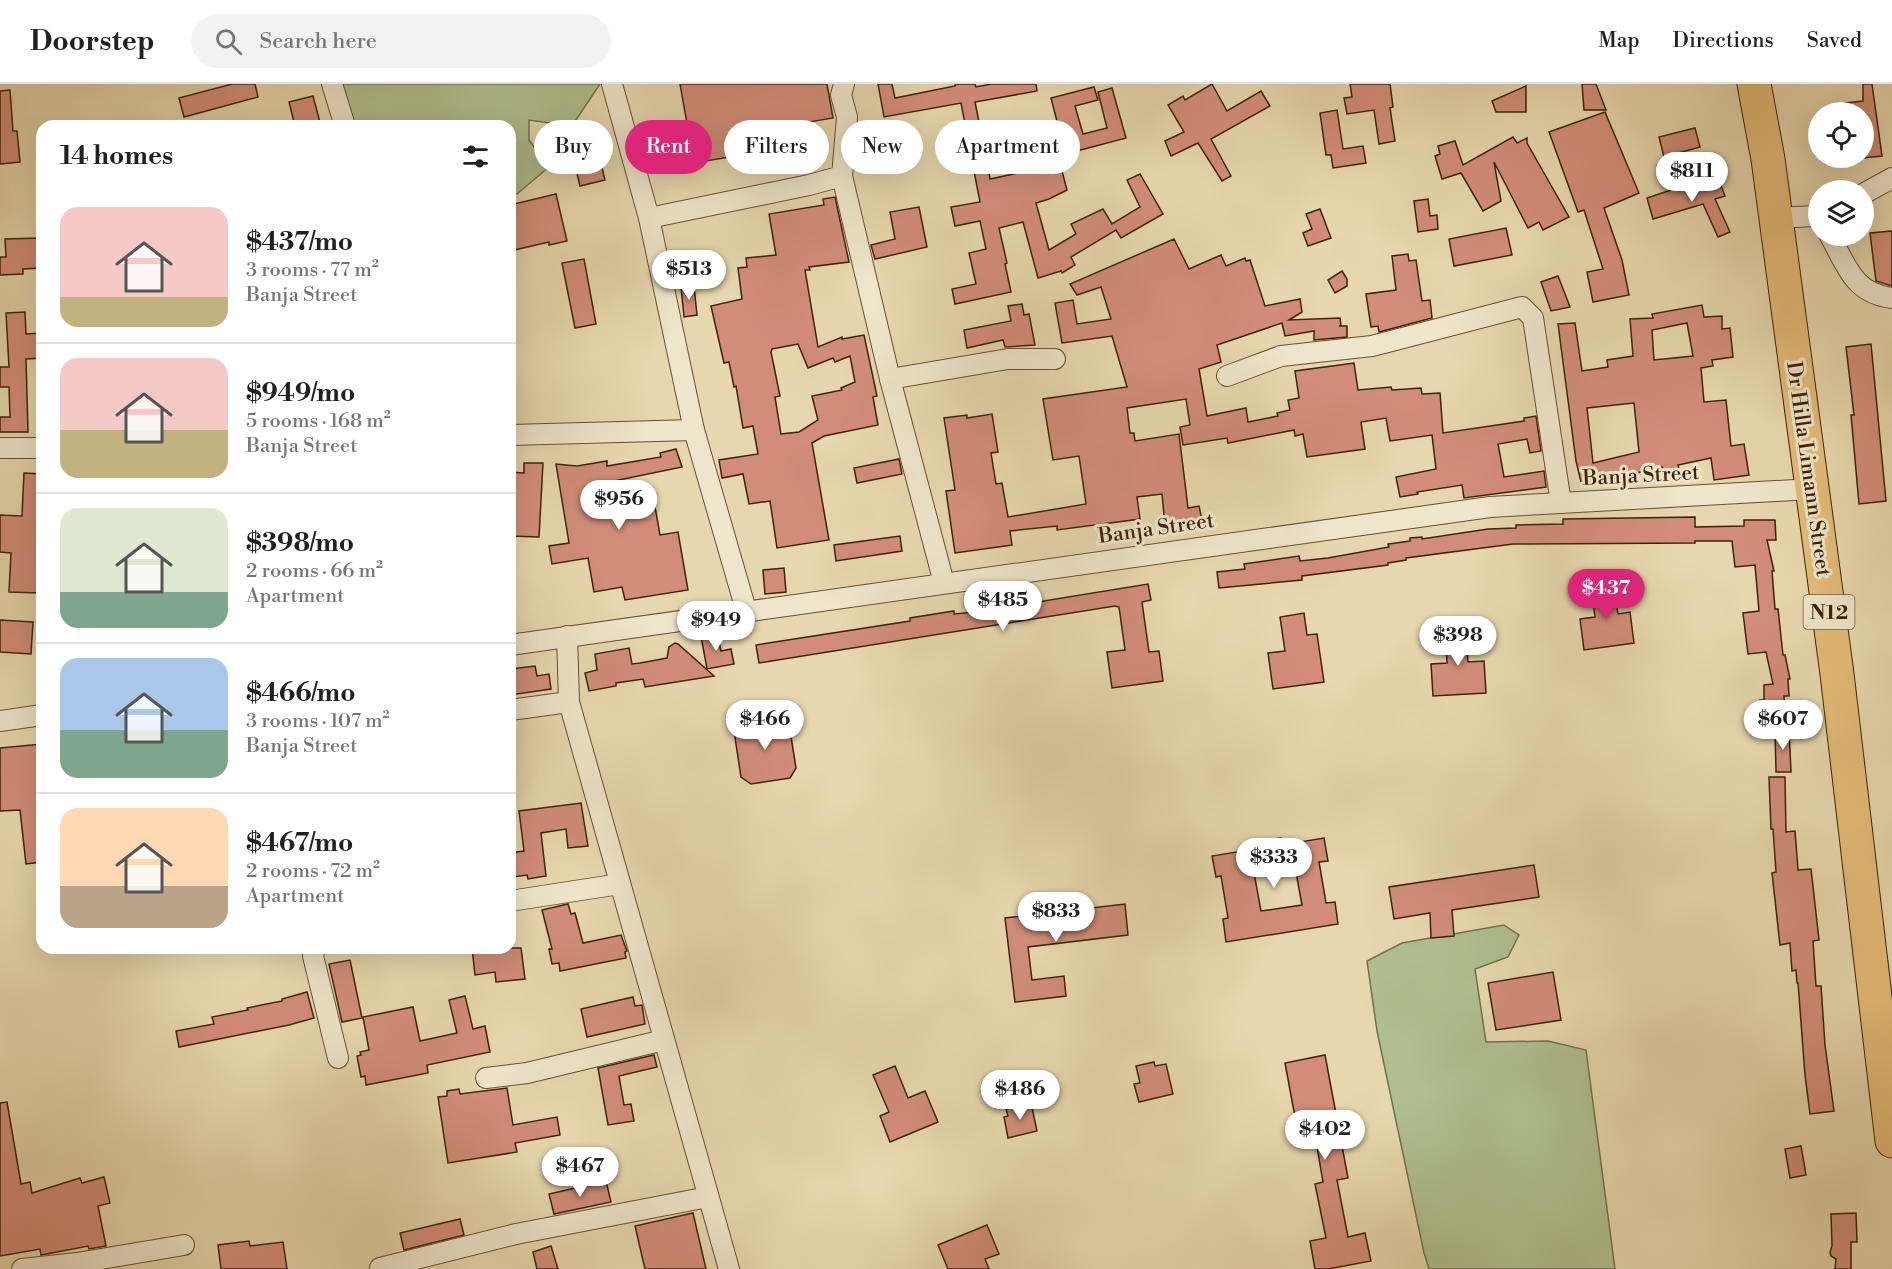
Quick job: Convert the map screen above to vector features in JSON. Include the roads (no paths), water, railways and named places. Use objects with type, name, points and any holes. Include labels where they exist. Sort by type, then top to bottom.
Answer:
[{"type":"highway","name":"Dr Hilla Limann Street","points":[[1754,84],[1768,159],[1837,674],[1892,1141]]},
{"type":"street","points":[[332,84],[343,120]]},
{"type":"street","points":[[612,84],[649,218],[694,430],[746,610]]},
{"type":"street","points":[[844,84],[841,94],[847,117],[842,176],[890,379],[944,583]]},
{"type":"street","points":[[649,218],[842,176]]},
{"type":"street","points":[[1874,188],[1892,178]]},
{"type":"street","points":[[1775,218],[1808,216]]},
{"type":"street","points":[[1836,246],[1857,284],[1870,292],[1892,297]]},
{"type":"street","points":[[1227,376],[1281,356],[1372,346],[1522,307],[1533,318],[1561,503]]},
{"type":"street","points":[[890,379],[1008,359],[1055,358]]},
{"type":"street","points":[[516,435],[694,430]]},
{"type":"street","points":[[0,448],[36,448]]},
{"type":"street","name":"Banja Street","points":[[516,644],[1490,507],[1812,489]]},
{"type":"street","points":[[567,636],[569,702],[729,1269]]},
{"type":"street","points":[[516,709],[569,702]]},
{"type":"street","points":[[0,721],[36,716]]},
{"type":"street","points":[[516,900],[620,884]]},
{"type":"street","points":[[314,954],[338,1058]]},
{"type":"street","points":[[486,1078],[527,1073],[664,1040]]},
{"type":"street","points":[[380,1268],[516,1234],[708,1197]]},
{"type":"street","points":[[22,1269],[77,1263],[184,1245]]}]
